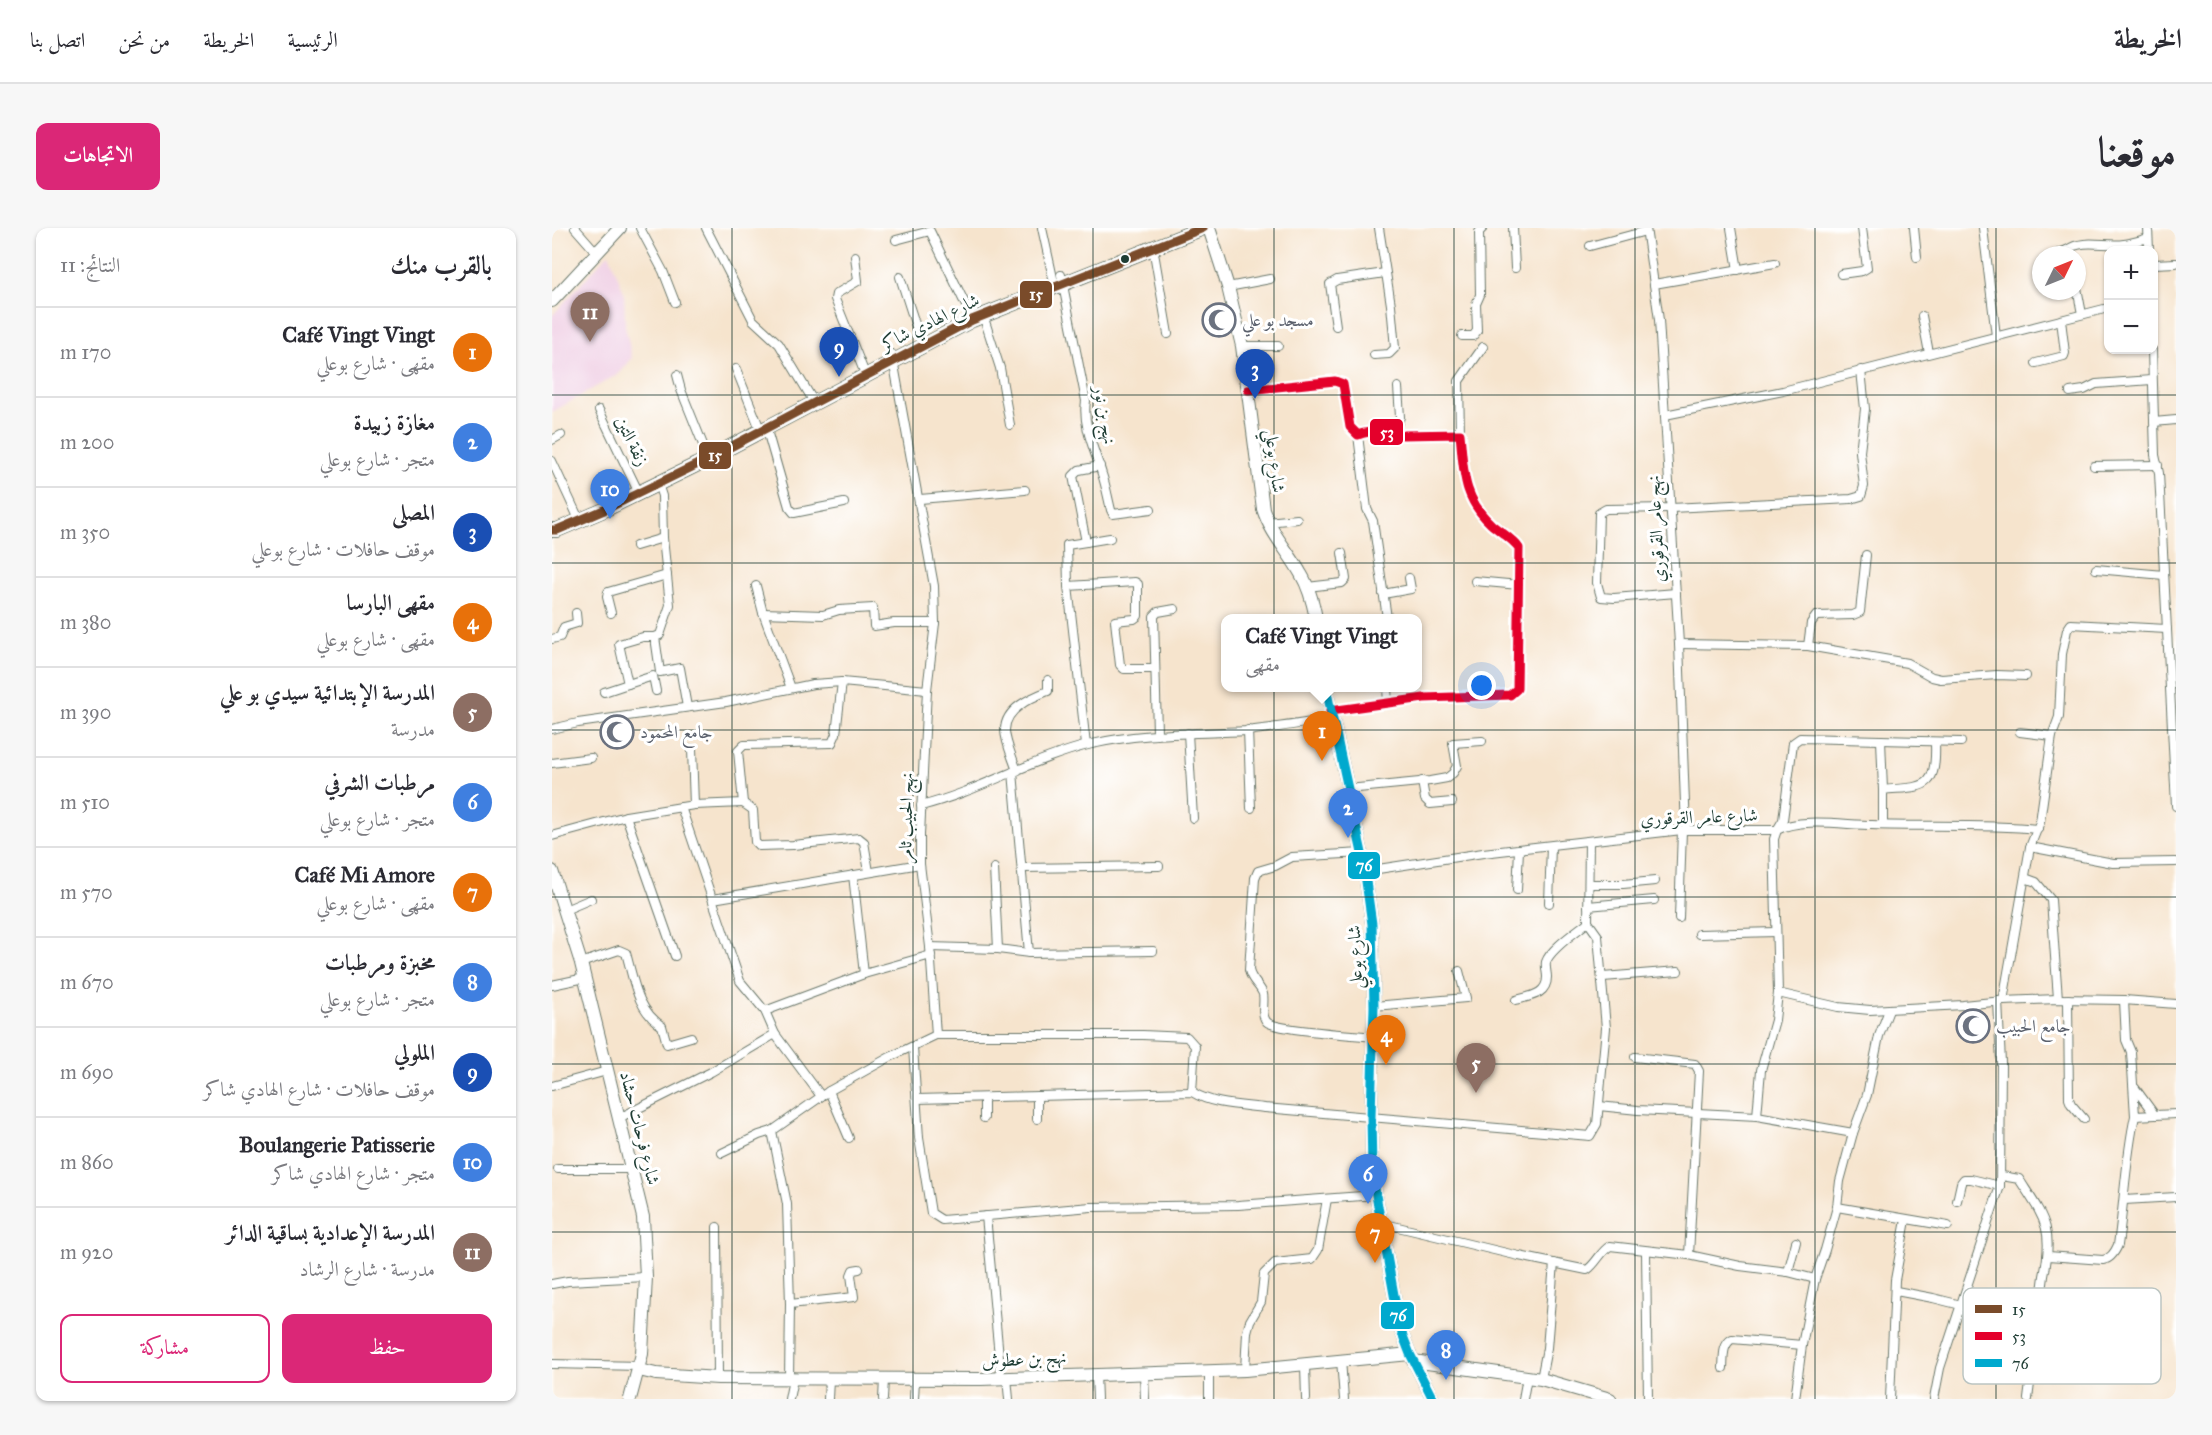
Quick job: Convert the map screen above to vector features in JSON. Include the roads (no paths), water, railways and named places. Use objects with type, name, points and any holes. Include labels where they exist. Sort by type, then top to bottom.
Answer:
[{"type":"main road","name":"شارع الهادي شاكر","points":[[552,530],[604,510],[863,369],[893,356],[920,339],[1182,228]]},
{"type":"main road","name":"شارع الهادي شاكر","points":[[1059,279],[1153,248],[1203,228]]},
{"type":"main road","name":"شارع الهادي شاكر","points":[[762,425],[975,316]]},
{"type":"main road","name":"شارع الهادي شاكر","points":[[694,462],[706,452],[735,440]]},
{"type":"main road","name":"شارع الهادي شاكر","points":[[552,525],[636,487],[657,480]]},
{"type":"street","points":[[574,228],[597,253]]},
{"type":"street","points":[[552,302],[620,228]]},
{"type":"street","points":[[639,228],[663,271],[675,302]]},
{"type":"street","points":[[706,228],[753,320],[779,344],[811,397]]},
{"type":"street","name":"نهج بن نور","points":[[1042,228],[1059,279],[1086,401],[1084,411],[1113,514],[1151,509]]},
{"type":"street","name":"شارع بوعلي","points":[[1209,228],[1228,287],[1242,346],[1263,509],[1267,522],[1300,572],[1315,614]]},
{"type":"street","points":[[1374,355],[1389,354],[1395,348],[1379,228]]},
{"type":"street","points":[[1462,336],[1473,336],[1477,331],[1476,304],[1480,295],[1479,232],[1483,228]]},
{"type":"street","points":[[1513,228],[1515,268]]},
{"type":"street","points":[[1731,228],[1738,270]]},
{"type":"street","points":[[1841,274],[1867,268],[1862,228]]},
{"type":"street","points":[[1914,228],[1917,257]]},
{"type":"street","points":[[1983,228],[1996,336]]},
{"type":"street","points":[[2148,228],[2149,246]]},
{"type":"street","points":[[1590,246],[1646,230]]},
{"type":"street","name":"نهج عامر القرقوري","points":[[1646,230],[1659,320],[1679,644],[1684,830],[1679,918]]},
{"type":"street","points":[[896,240],[930,231],[1000,368],[1010,424]]},
{"type":"street","points":[[2072,246],[2089,243],[2126,244],[2148,238]]},
{"type":"street","points":[[1153,248],[1168,334]]},
{"type":"street","points":[[855,256],[858,281],[836,294],[835,299],[863,369]]},
{"type":"street","points":[[1654,284],[1775,263]]},
{"type":"street","points":[[2158,264],[2176,263]]},
{"type":"street","points":[[1336,326],[1330,284],[1336,280],[1385,273]]},
{"type":"street","points":[[900,277],[920,339]]},
{"type":"street","points":[[1228,287],[1270,279]]},
{"type":"street","points":[[2079,300],[2082,315]]},
{"type":"street","points":[[1665,415],[1783,391],[2104,309]]},
{"type":"street","points":[[1922,316],[1929,353]]},
{"type":"street","points":[[2036,363],[2064,356],[2061,320]]},
{"type":"street","points":[[1242,346],[1278,346]]},
{"type":"street","points":[[921,806],[946,800],[1086,745],[1157,733],[1248,730],[1424,698],[1510,695],[1517,688],[1519,548],[1474,506],[1468,492],[1460,434],[1460,381],[1483,347]]},
{"type":"street","points":[[2152,354],[2154,422],[2173,675],[2176,806]]},
{"type":"street","name":"نهج الحبيب ثامر","points":[[893,356],[934,586],[935,623],[927,690],[920,864],[930,951],[936,1035]]},
{"type":"street","points":[[736,369],[762,425],[789,507],[794,513],[844,503]]},
{"type":"street","points":[[1676,593],[1605,598],[1598,592],[1599,513],[1606,509],[1851,499],[1861,496],[1864,486],[1860,452],[1866,409],[1861,370]]},
{"type":"street","points":[[677,375],[706,452]]},
{"type":"street","points":[[2070,392],[2084,390],[2096,384],[2152,380]]},
{"type":"street","points":[[1248,390],[1309,382],[1335,381],[1343,384],[1350,427],[1358,435],[1367,509],[1373,521],[1386,614]]},
{"type":"street","points":[[1394,432],[1400,417],[1398,387]]},
{"type":"street","name":"زنقة التين","points":[[599,410],[636,487]]},
{"type":"street","points":[[2154,422],[2176,420]]},
{"type":"street","points":[[1358,435],[1365,432],[1394,432],[1403,435],[1460,434]]},
{"type":"street","points":[[552,440],[561,435]]},
{"type":"street","points":[[552,461],[577,515]]},
{"type":"street","points":[[2094,466],[2158,465]]},
{"type":"street","points":[[1086,542],[1073,476],[1079,470],[1100,466]]},
{"type":"street","points":[[627,684],[619,645],[643,637],[660,635],[670,605],[663,538],[662,496],[657,480]]},
{"type":"street","points":[[920,499],[1025,490]]},
{"type":"street","points":[[1267,522],[1297,519]]},
{"type":"street","points":[[636,546],[663,538]]},
{"type":"street","points":[[1086,745],[1068,586],[1067,545],[1110,538]]},
{"type":"street","points":[[1307,587],[1342,583],[1346,579],[1342,553]]},
{"type":"street","points":[[1808,646],[1811,623],[1816,616],[1854,615],[1860,612],[1866,555]]},
{"type":"street","points":[[2096,569],[2164,574]]},
{"type":"street","points":[[611,613],[608,592],[667,575]]},
{"type":"street","points":[[1383,594],[1411,589],[1409,578]]},
{"type":"street","points":[[1475,581],[1519,585]]},
{"type":"street","points":[[1068,586],[1135,582],[1138,584],[1138,616],[1134,619],[1115,621],[1120,665],[1124,669],[1155,669]]},
{"type":"street","points":[[756,586],[763,613],[791,688]]},
{"type":"street","points":[[763,613],[823,615],[839,610],[873,608],[874,626],[894,623],[935,623]]},
{"type":"street","points":[[1157,733],[1154,616],[1158,612],[1175,609]]},
{"type":"street","points":[[552,639],[560,638],[564,627],[577,623],[576,613]]},
{"type":"street","points":[[1967,1288],[2002,1176],[2001,1001],[2030,847],[2038,829],[2052,736],[2059,717],[2062,654],[2067,630],[2071,624],[2168,629]]},
{"type":"street","points":[[655,637],[660,672],[680,668],[687,707]]},
{"type":"street","points":[[1679,644],[1808,646],[1907,663],[1932,677],[1941,679],[2026,675]]},
{"type":"street","points":[[604,692],[653,676],[656,691]]},
{"type":"street","points":[[1029,953],[1015,771],[1006,733],[1007,722],[1023,703],[1035,695],[1048,691],[1048,680]]},
{"type":"street","points":[[743,803],[738,751],[744,746],[832,742],[836,734],[842,682]]},
{"type":"street","points":[[552,729],[755,697],[813,684],[842,682],[927,690]]},
{"type":"street","name":"شارع بوعلي","points":[[1327,692],[1362,853],[1372,924],[1374,1006],[1372,1169],[1400,1328],[1433,1399]]},
{"type":"street","points":[[1387,692],[1388,703]]},
{"type":"street","points":[[1248,730],[1251,808]]},
{"type":"street","points":[[2020,732],[2052,736]]},
{"type":"street","points":[[1188,733],[1193,818]]},
{"type":"street","name":"شارع عامر القرقوري","points":[[1365,871],[1447,858],[1684,830],[1777,831],[1783,820],[1793,743],[1800,738],[1961,742]]},
{"type":"street","points":[[1881,740],[1883,825]]},
{"type":"street","points":[[1348,789],[1447,778],[1457,766],[1453,743],[1482,741]]},
{"type":"street","points":[[1883,790],[1910,789],[1924,785],[1936,762],[1935,742]]},
{"type":"street","points":[[692,749],[694,804]]},
{"type":"street","points":[[552,763],[591,758]]},
{"type":"street","points":[[1422,782],[1425,799],[1430,804],[1452,802]]},
{"type":"street","points":[[552,836],[626,816],[694,804],[743,803],[753,810],[756,842],[759,846],[859,838],[864,842],[869,872]]},
{"type":"street","points":[[681,807],[740,981],[765,1011],[775,1034],[821,1096]]},
{"type":"street","points":[[626,816],[675,956]]},
{"type":"street","points":[[1756,1116],[1761,1070],[1775,1020],[1778,993],[1774,839],[1777,831],[1786,825],[1802,824],[1965,827],[1993,825],[2038,829]]},
{"type":"street","points":[[917,1099],[1192,1092],[1215,1101],[1264,1108],[1590,1136],[1594,1131],[1599,1106],[1606,1028],[1598,936],[1588,922],[1589,841]]},
{"type":"street","points":[[1549,903],[1551,846]]},
{"type":"street","points":[[2030,847],[2113,863],[2176,862]]},
{"type":"street","points":[[1516,890],[1519,850]]},
{"type":"street","points":[[1362,853],[1292,856],[1275,866],[1258,872],[1255,878],[1250,970],[1252,981],[1263,995],[1264,1018],[1269,1023],[1285,1028],[1373,1037]]},
{"type":"street","points":[[713,899],[920,864]]},
{"type":"street","points":[[1022,868],[1159,866]]},
{"type":"street","points":[[994,868],[998,949]]},
{"type":"street","name":"شارع فرحات حشاد","points":[[552,871],[556,897],[565,910],[585,978],[644,1217],[646,1277],[640,1368],[630,1399]]},
{"type":"street","points":[[853,875],[864,974]]},
{"type":"street","points":[[2025,878],[2036,882],[2051,900],[2058,999]]},
{"type":"street","points":[[1589,884],[1616,882],[1623,884],[1655,880]]},
{"type":"street","points":[[565,910],[591,899]]},
{"type":"street","points":[[1588,906],[1654,900]]},
{"type":"street","points":[[1516,1000],[1537,995],[1545,989],[1546,962],[1554,951],[1588,922]]},
{"type":"street","points":[[1699,934],[1776,932]]},
{"type":"street","points":[[765,1011],[930,951],[998,949],[1029,953],[1153,951]]},
{"type":"street","points":[[581,963],[619,950],[626,953],[642,1007],[651,1019],[662,1026],[667,1044],[691,1038]]},
{"type":"street","points":[[1374,1006],[1466,998],[1459,971]]},
{"type":"street","points":[[1603,977],[1678,971]]},
{"type":"street","points":[[552,985],[585,978]]},
{"type":"street","points":[[1778,993],[1838,1007],[1889,1010],[2058,999],[2176,1004]]},
{"type":"street","points":[[2068,999],[2069,1099],[2084,1119]]},
{"type":"street","points":[[2048,1256],[2096,1260],[2109,1257],[2118,1245],[2135,1116],[2131,1052],[2126,1040],[2124,1000]]},
{"type":"street","points":[[1795,1399],[1802,1345],[1815,1279],[1837,1207],[1840,1181],[1853,1133],[1867,1095],[1879,1036],[1889,1010]]},
{"type":"street","points":[[619,1118],[711,1072],[775,1034]]},
{"type":"street","points":[[722,1153],[772,1131],[829,1091],[890,1057],[936,1035],[1187,1037],[1195,1046],[1192,1092]]},
{"type":"street","points":[[913,1047],[920,1138],[931,1213],[942,1220],[1100,1207],[1178,1208],[1376,1195]]},
{"type":"street","points":[[1635,1058],[1695,1064],[1699,1071],[1689,1255]]},
{"type":"street","points":[[552,1086],[607,1071]]},
{"type":"street","points":[[2134,1088],[2154,1114]]},
{"type":"street","points":[[829,1091],[849,1138]]},
{"type":"street","points":[[1037,1096],[1037,1119]]},
{"type":"street","points":[[984,1098],[984,1119]]},
{"type":"street","points":[[1599,1106],[1756,1116],[1853,1133]]},
{"type":"street","points":[[2135,1116],[2176,1114]]},
{"type":"street","points":[[772,1131],[787,1204],[791,1379],[789,1399]]},
{"type":"street","points":[[558,1169],[633,1170]]},
{"type":"street","points":[[2002,1176],[2019,1179],[2044,1218],[2048,1230],[2048,1256],[2044,1288]]},
{"type":"street","points":[[1957,1201],[1960,1184],[1964,1179],[2000,1186]]},
{"type":"street","points":[[2124,1200],[2176,1197]]},
{"type":"street","points":[[1245,1370],[1247,1332],[1260,1302],[1264,1274],[1275,1263],[1312,1259],[1318,1250],[1327,1199]]},
{"type":"street","points":[[1837,1207],[1948,1226]]},
{"type":"street","points":[[986,1216],[1004,1378],[1009,1399]]},
{"type":"street","points":[[1890,1399],[1895,1280],[1906,1220]]},
{"type":"street","points":[[1381,1223],[1587,1270],[1610,1246],[1646,1252],[1689,1255],[1740,1266],[1788,1272],[1815,1279]]},
{"type":"street","points":[[717,1227],[718,1378]]},
{"type":"street","points":[[1788,1272],[1796,1242]]},
{"type":"street","points":[[1646,1252],[1648,1399]]},
{"type":"street","points":[[1541,1379],[1547,1348],[1554,1263]]},
{"type":"street","points":[[790,1304],[854,1297],[851,1275],[853,1270],[859,1269]]},
{"type":"street","points":[[552,1284],[568,1281],[646,1277]]},
{"type":"street","points":[[1896,1291],[1961,1305]]},
{"type":"street","points":[[1934,1399],[1940,1368],[1963,1299]]},
{"type":"street","points":[[1723,1368],[1725,1348],[1727,1342],[1732,1339],[1802,1345]]},
{"type":"street","name":"نهج بن عطوش","points":[[640,1368],[656,1374],[718,1378],[1004,1378],[1245,1370],[1341,1360],[1412,1358],[1541,1379],[1610,1399]]},
{"type":"street","points":[[1341,1360],[1344,1399]]},
{"type":"street","points":[[552,1364],[640,1368]]},
{"type":"street","points":[[1305,1365],[1306,1399]]},
{"type":"street","points":[[1209,1371],[1209,1399]]},
{"type":"street","points":[[1096,1374],[1097,1399]]},
{"type":"street","points":[[1144,1374],[1145,1399]]},
{"type":"street","points":[[1523,1399],[1527,1377]]},
{"type":"street","points":[[828,1399],[829,1379]]},
{"type":"street","points":[[883,1399],[884,1379]]},
{"type":"street","points":[[914,1399],[915,1379]]},
{"type":"street","points":[[2028,1399],[2030,1384]]},
{"type":"place","name":"مسجد بو علي","points":[[1219,320]]},
{"type":"place","name":"المدرسة الإعدادية بساقية الدائر","points":[[590,342]]},
{"type":"place","name":"الملولي","points":[[839,377]]},
{"type":"place","name":"المصلى","points":[[1255,399]]},
{"type":"place","name":"Boulangerie Patisserie","points":[[610,519]]},
{"type":"place","name":"جامع المحمود","points":[[617,732]]},
{"type":"place","name":"Café Vingt Vingt","points":[[1322,761]]},
{"type":"place","name":"مغازة زبيدة","points":[[1348,838]]},
{"type":"place","name":"جامع الحبيب","points":[[1973,1026]]},
{"type":"place","name":"مقهى البارسا","points":[[1386,1065]]},
{"type":"place","name":"المدرسة الإبتدائية سيدي بو علي","points":[[1476,1093]]},
{"type":"place","name":"مرطبات الشرفي","points":[[1368,1204]]},
{"type":"place","name":"Café Mi Amore","points":[[1375,1263]]},
{"type":"place","name":"مخبزة ومرطبات","points":[[1446,1380]]}]
